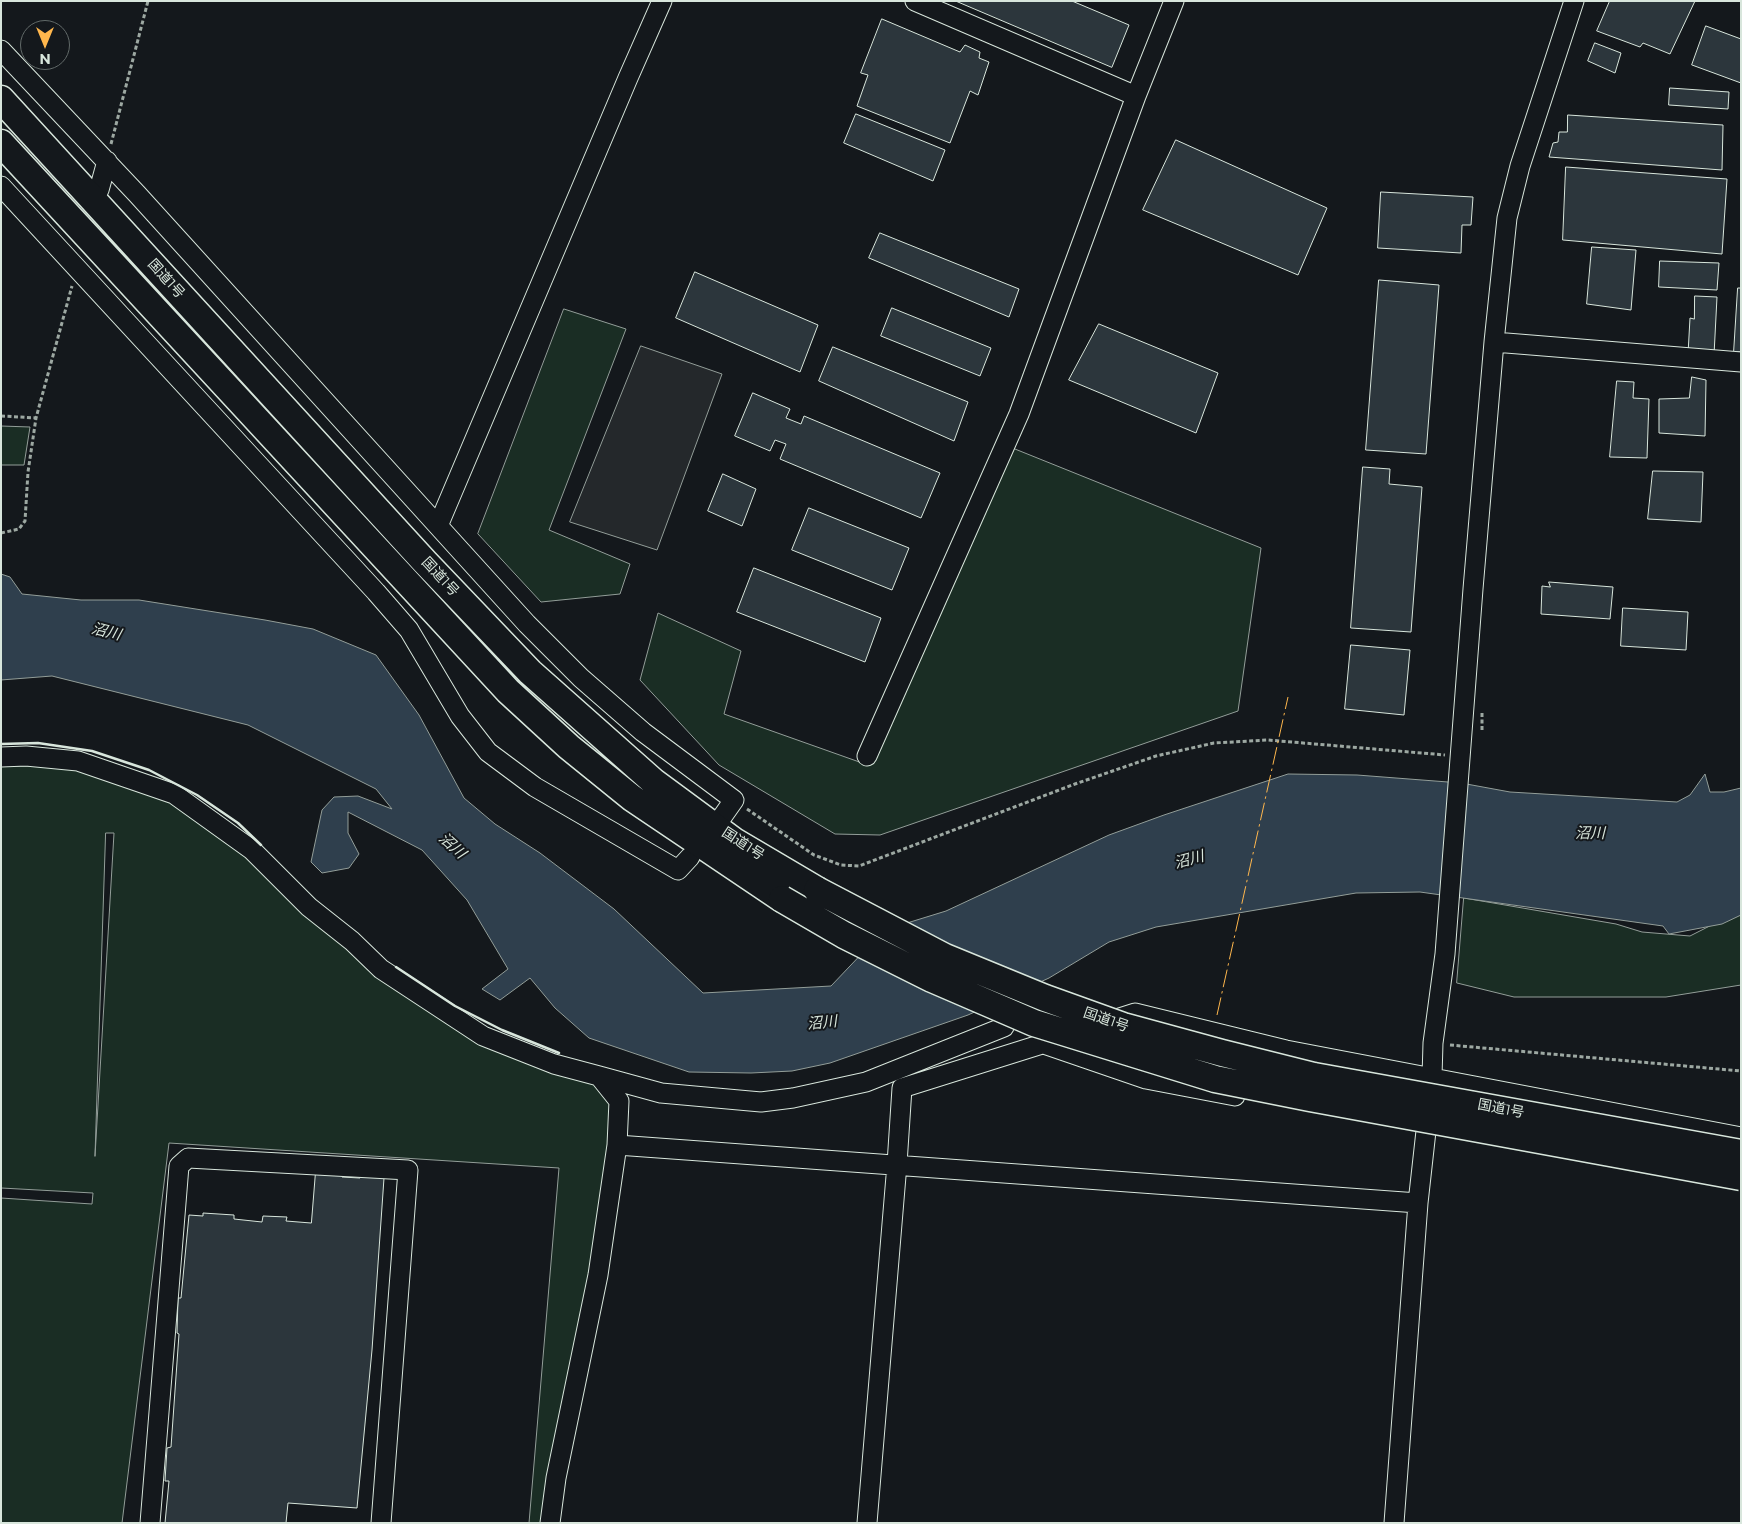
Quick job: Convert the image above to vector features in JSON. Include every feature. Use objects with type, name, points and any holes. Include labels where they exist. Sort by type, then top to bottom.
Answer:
[{"type":"highway","name":"国道1号","points":[[1,99],[425,562],[530,672],[654,782],[734,841],[817,890],[946,957],[1045,998],[1123,1026],[1222,1054],[1314,1076],[1741,1153]]},
{"type":"highway","name":"国道1号","points":[[1,143],[508,691],[569,747],[632,798],[782,899],[844,934],[932,979],[1034,1023],[1215,1079],[1741,1177]]},
{"type":"street","points":[[438,526],[662,1]]},
{"type":"street","points":[[915,1],[1136,96]]},
{"type":"street","points":[[866,756],[1019,414],[1136,96],[1174,1]]},
{"type":"street","points":[[1394,1523],[1418,1203],[1432,1077],[1433,1043],[1445,954],[1494,342],[1508,218],[1520,166],[1574,1]]},
{"type":"street","points":[[1,50],[107,162],[527,624],[581,678],[643,732],[734,800],[722,817]]},
{"type":"street","points":[[99,190],[107,162]]},
{"type":"street","points":[[1,186],[80,260],[409,630],[460,716],[488,752],[535,787],[678,870],[690,857]]},
{"type":"street","points":[[1494,342],[1741,362]]},
{"type":"street","points":[[1,756],[26,756],[78,761],[174,794],[252,850],[309,906],[352,941],[381,969],[483,1036],[554,1064],[661,1092],[761,1102],[793,1098],[866,1082],[1004,1027]]},
{"type":"street","points":[[867,1523],[902,1088],[1044,1044],[1135,1013],[1286,1050],[1741,1137]]},
{"type":"street","points":[[1044,1044],[1146,1079],[1741,1189]]},
{"type":"street","points":[[550,1523],[556,1478],[598,1275],[617,1145],[619,1101],[599,1076]]},
{"type":"street","points":[[617,1145],[1418,1203]]},
{"type":"street","points":[[150,1523],[179,1166],[188,1158],[408,1170],[381,1523]]},
{"type":"path","points":[[107,162],[148,1]]},
{"type":"path","points":[[1,533],[19,529],[25,521],[28,472],[36,418],[80,260]]},
{"type":"path","points":[[1,416],[36,418]]},
{"type":"path","points":[[734,800],[814,855],[841,865],[860,866],[1075,784],[1156,756],[1214,743],[1268,740],[1460,760]]},
{"type":"path","points":[[1433,1043],[1741,1071]]},
{"type":"green space","points":[[564,309],[626,329],[549,530],[630,564],[620,594],[541,602],[478,534]]},
{"type":"green space","points":[[1,426],[30,427],[24,465],[1,465]]},
{"type":"green space","points":[[1005,445],[1261,548],[1238,711],[880,835],[835,834],[719,765],[640,680],[658,613],[741,651],[724,714],[865,764]]},
{"type":"green space","points":[[1,766],[67,766],[153,792],[206,817],[274,879],[490,1038],[599,1076],[618,1108],[558,1523],[529,1523],[559,1168],[169,1143],[122,1523],[1,1523],[1,1198],[92,1204],[93,1193],[1,1188]],"holes":[[[106,833],[114,833],[95,1156]]]},
{"type":"green space","points":[[1464,898],[1616,924],[1642,932],[1690,936],[1741,910],[1741,985],[1666,997],[1514,997],[1457,983]]},
{"type":"shaded area","points":[[641,346],[722,374],[657,550],[570,522]]},
{"type":"water","name":"沼川","points":[[1,574],[10,577],[22,594],[81,600],[139,600],[265,620],[313,629],[376,655],[419,715],[464,798],[495,824],[540,853],[614,909],[703,993],[831,986],[869,946],[868,935],[946,911],[1109,835],[1288,774],[1357,775],[1461,783],[1510,792],[1677,802],[1690,795],[1705,774],[1710,792],[1724,792],[1741,788],[1741,915],[1722,924],[1669,934],[1663,926],[1420,892],[1356,893],[1156,927],[1109,942],[1049,978],[968,1015],[830,1063],[792,1071],[751,1073],[689,1072],[589,1038],[555,1008],[530,978],[500,1000],[482,989],[508,969],[467,900],[422,850],[348,812],[348,833],[359,854],[349,868],[322,873],[311,862],[322,810],[334,797],[358,796],[392,809],[376,789],[248,725],[52,676],[1,680]]},
{"type":"building","points":[[956,1],[1072,1],[1129,25],[1112,67]]},
{"type":"building","points":[[1610,1],[1695,1],[1670,54],[1643,43],[1640,47],[1597,31]]},
{"type":"building","points":[[882,19],[960,52],[965,45],[980,52],[979,58],[989,62],[978,95],[970,91],[950,143],[857,106],[868,75],[861,73]]},
{"type":"building","points":[[1706,26],[1741,39],[1741,83],[1692,65]]},
{"type":"building","points":[[1595,43],[1621,53],[1615,73],[1588,61]]},
{"type":"building","points":[[1670,88],[1729,92],[1728,109],[1669,105]]},
{"type":"building","points":[[856,114],[945,150],[933,181],[844,143]]},
{"type":"building","points":[[1568,115],[1723,125],[1722,170],[1549,157],[1553,143],[1558,142],[1559,132],[1567,132]]},
{"type":"building","points":[[1176,140],[1327,208],[1298,275],[1143,210]]},
{"type":"building","points":[[1566,167],[1727,179],[1722,254],[1563,240]]},
{"type":"building","points":[[1381,192],[1473,197],[1471,225],[1462,225],[1461,253],[1378,248]]},
{"type":"building","points":[[880,233],[1019,289],[1009,317],[869,258]]},
{"type":"building","points":[[1592,247],[1636,250],[1631,310],[1587,304]]},
{"type":"building","points":[[1660,261],[1719,263],[1717,290],[1659,287]]},
{"type":"building","points":[[695,272],[818,325],[800,372],[676,318]]},
{"type":"building","points":[[1379,280],[1439,285],[1426,454],[1366,450]]},
{"type":"building","points":[[1738,288],[1741,288],[1741,352],[1734,352]]},
{"type":"building","points":[[1695,296],[1717,297],[1714,355],[1688,354],[1690,318],[1694,319]]},
{"type":"building","points":[[892,308],[991,348],[980,376],[881,336]]},
{"type":"building","points":[[1099,324],[1218,373],[1196,433],[1069,380]]},
{"type":"building","points":[[833,347],[968,402],[954,441],[819,381]]},
{"type":"building","points":[[1692,377],[1706,380],[1705,436],[1659,433],[1659,399],[1689,398]]},
{"type":"building","points":[[1617,381],[1634,382],[1633,398],[1649,399],[1647,458],[1610,457]]},
{"type":"building","points":[[753,393],[790,409],[786,418],[801,424],[804,416],[940,473],[921,518],[780,459],[786,444],[775,440],[770,451],[735,436]]},
{"type":"building","points":[[1363,467],[1390,469],[1389,484],[1422,487],[1411,632],[1351,628]]},
{"type":"building","points":[[1653,471],[1703,472],[1701,522],[1648,519]]},
{"type":"building","points":[[723,474],[756,489],[742,526],[708,511]]},
{"type":"building","points":[[809,508],[909,548],[892,590],[792,550]]},
{"type":"building","points":[[754,568],[881,618],[865,662],[737,612]]},
{"type":"building","points":[[1549,582],[1613,587],[1610,619],[1541,614],[1542,586],[1550,587]]},
{"type":"building","points":[[1623,608],[1688,612],[1686,650],[1621,646]]},
{"type":"building","points":[[1351,645],[1410,650],[1404,715],[1345,709]]},
{"type":"building","points":[[316,1171],[342,1173],[342,1177],[360,1178],[361,1174],[379,1175],[379,1178],[384,1178],[372,1350],[357,1508],[288,1503],[286,1523],[165,1523],[169,1481],[165,1481],[167,1448],[171,1447],[179,1334],[177,1333],[178,1298],[181,1298],[189,1215],[203,1216],[203,1213],[234,1215],[234,1219],[262,1222],[263,1216],[287,1217],[286,1221],[311,1223]]},
{"type":"wall","points":[[1,744],[38,743],[92,751],[149,770],[197,795],[238,823],[261,845]]},
{"type":"wall","points":[[396,967],[455,1006],[502,1030],[559,1053]]},
{"type":"power","points":[[1217,1015],[1288,697]]}]
